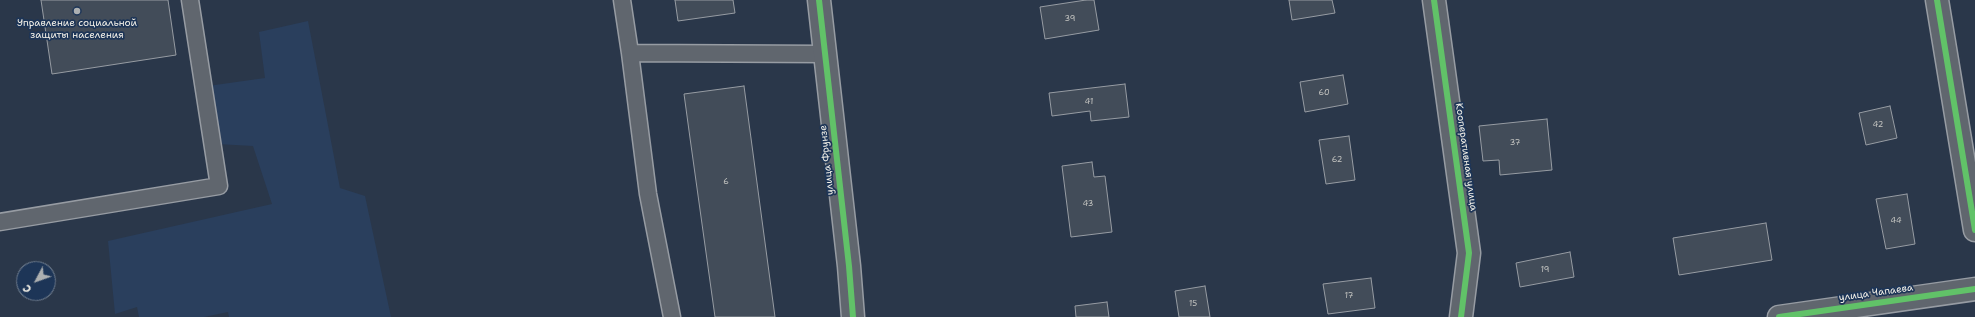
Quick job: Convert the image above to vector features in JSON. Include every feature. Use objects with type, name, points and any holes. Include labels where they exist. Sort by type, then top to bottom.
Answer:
[{"type":"street","name":"улица Фрунзе","points":[[819,0],[849,266],[853,317]]},
{"type":"street","name":"Кооперативная улица","points":[[1434,0],[1469,253],[1461,317]]},
{"type":"street","points":[[1937,0],[1975,230]]},
{"type":"street","name":"улица Чапаева","points":[[1779,317],[1975,288]]},
{"type":"lane","points":[[0,222],[219,186],[190,0]]},
{"type":"lane","points":[[622,0],[648,194],[672,317]]},
{"type":"lane","points":[[630,53],[825,54]]},
{"type":"shaded area","points":[[308,21],[340,188],[365,196],[391,317],[229,317],[228,312],[204,317],[139,317],[137,307],[115,314],[108,241],[272,204],[253,146],[217,144],[208,86],[265,78],[259,32]]},
{"type":"building","points":[[41,0],[168,0],[176,55],[52,74]]},
{"type":"building","points":[[675,0],[733,0],[735,13],[678,21]]},
{"type":"building","points":[[1094,0],[1099,30],[1045,39],[1040,7]]},
{"type":"building","points":[[1289,0],[1332,0],[1335,13],[1292,20]]},
{"type":"building","points":[[1343,75],[1348,104],[1305,112],[1300,82]]},
{"type":"building","points":[[1125,84],[1129,117],[1091,121],[1090,111],[1052,116],[1049,93]]},
{"type":"building","points":[[744,86],[775,317],[715,317],[684,94]]},
{"type":"building","points":[[1890,106],[1897,138],[1866,145],[1859,113]]},
{"type":"building","points":[[1547,119],[1552,170],[1500,175],[1499,160],[1483,161],[1479,126]]},
{"type":"building","points":[[1349,136],[1355,180],[1326,184],[1319,140]]},
{"type":"building","points":[[1092,162],[1094,177],[1105,176],[1112,232],[1071,237],[1062,166]]},
{"type":"building","points":[[1907,194],[1915,244],[1886,249],[1876,199]]},
{"type":"building","points":[[1766,223],[1772,260],[1679,275],[1673,238]]},
{"type":"building","points":[[1570,252],[1574,277],[1520,287],[1516,263]]},
{"type":"building","points":[[1371,278],[1375,308],[1328,314],[1323,284]]},
{"type":"building","points":[[1205,286],[1210,317],[1179,317],[1175,291]]},
{"type":"building","points":[[1107,302],[1109,317],[1076,317],[1075,306]]},
{"type":"cycle path","points":[[819,0],[849,266],[853,317]]},
{"type":"cycle path","points":[[1434,0],[1469,253],[1461,317]]},
{"type":"cycle path","points":[[1937,0],[1975,230]]},
{"type":"cycle path","points":[[1779,317],[1975,289]]},
{"type":"place","name":"Управление социальной защиты населения","points":[[77,11]]}]
